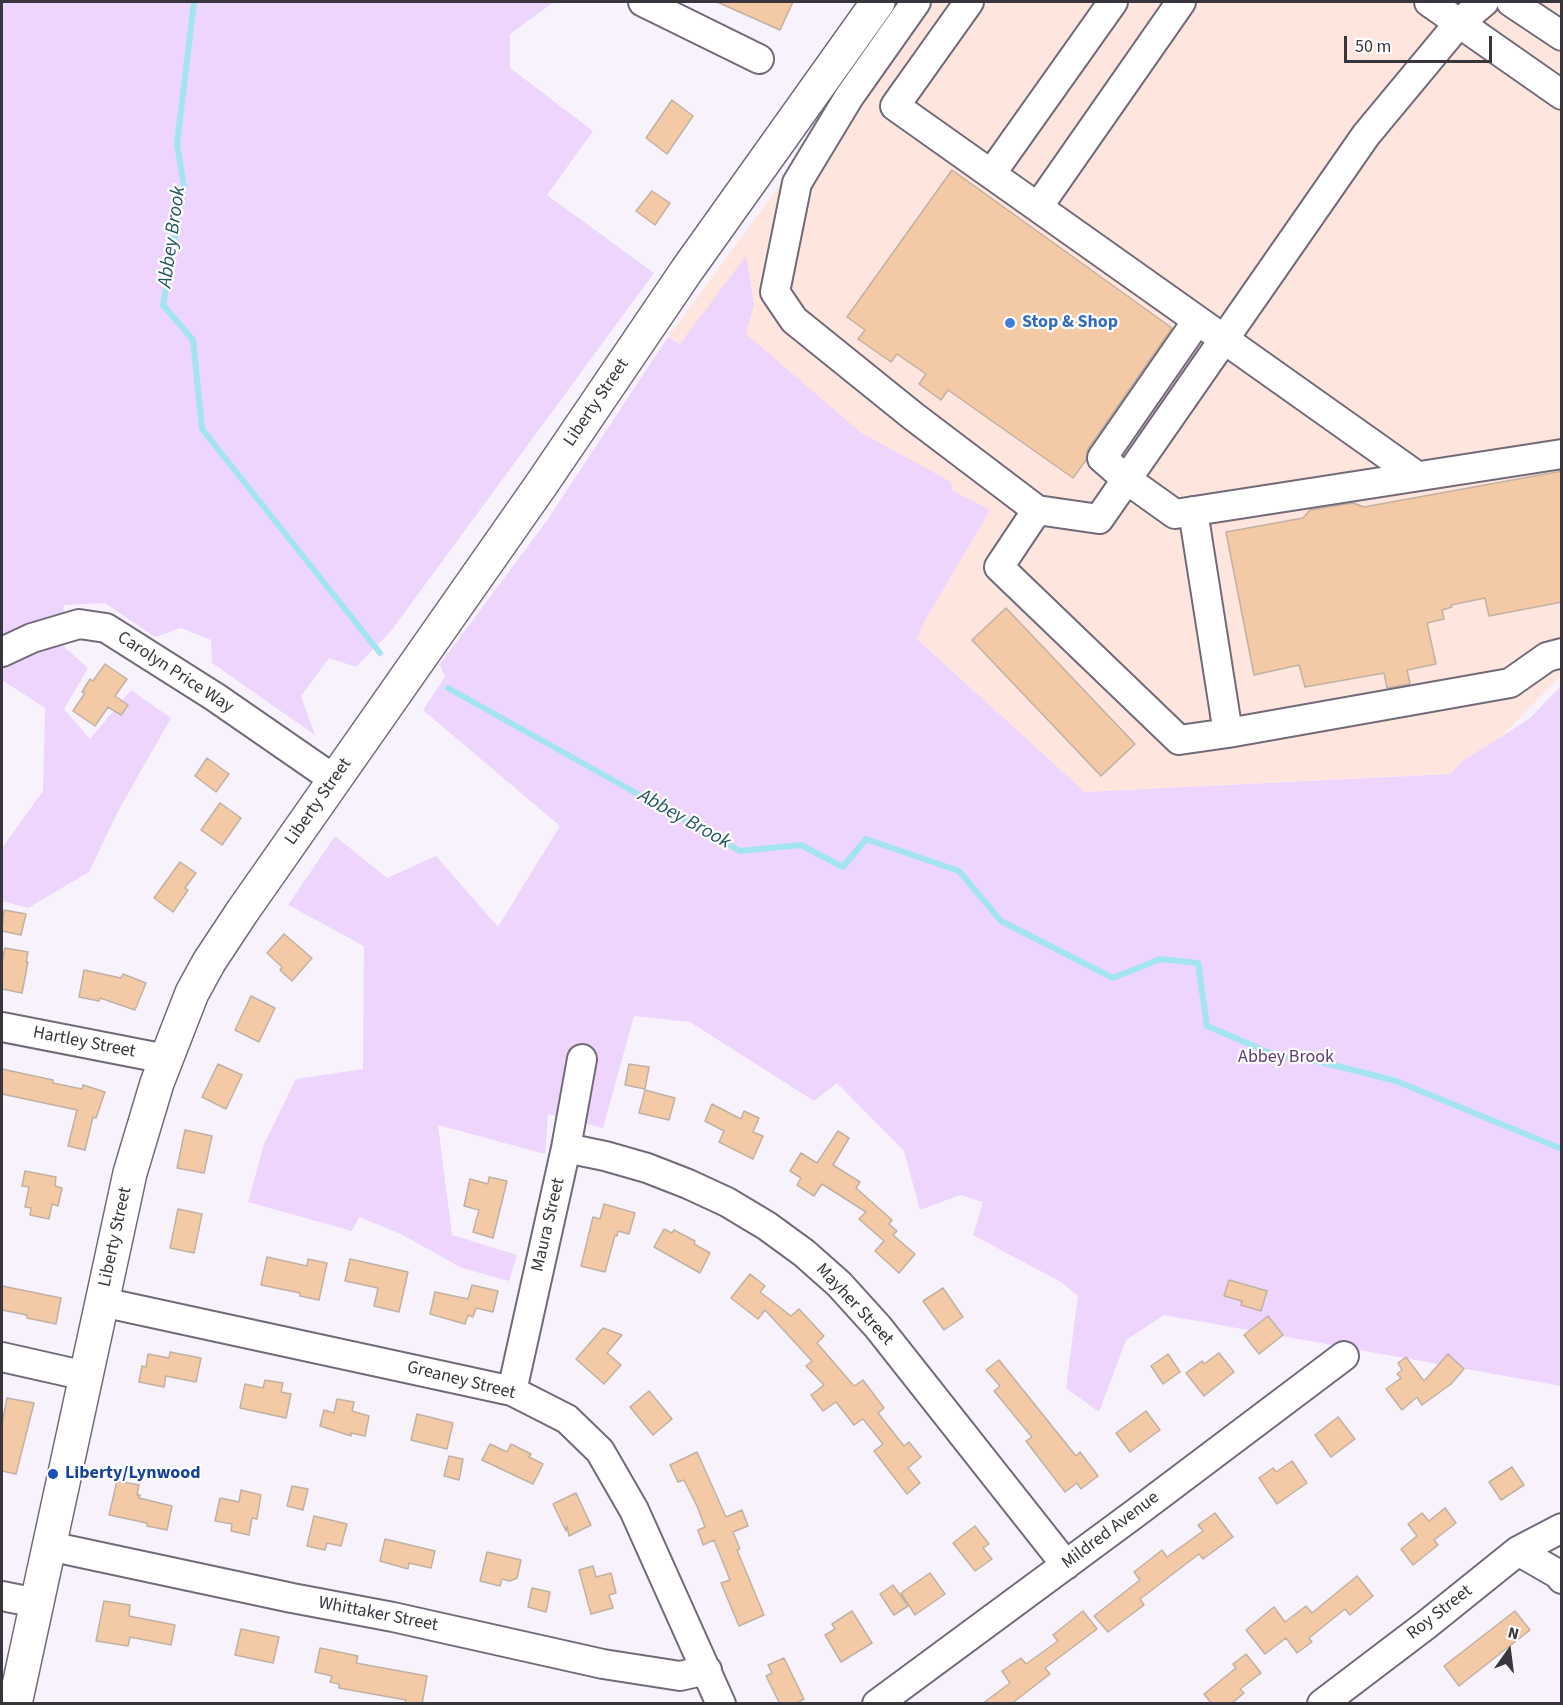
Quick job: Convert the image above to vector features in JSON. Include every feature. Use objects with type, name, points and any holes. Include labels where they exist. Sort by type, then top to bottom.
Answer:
[{"type":"main road","name":"Liberty Street","points":[[15,1704],[140,1133],[192,993],[209,962],[541,485],[687,270],[874,5]]},
{"type":"street","points":[[643,2],[759,59]]},
{"type":"street","points":[[916,2],[849,98],[797,183],[775,292],[794,320],[913,416],[1037,510],[1099,519],[1366,135],[1459,23],[1484,2]]},
{"type":"street","points":[[969,2],[895,105],[1417,476]]},
{"type":"street","points":[[991,174],[1113,2]]},
{"type":"street","points":[[1038,207],[1181,2]]},
{"type":"street","points":[[1429,2],[1562,95]]},
{"type":"street","points":[[1511,2],[1562,36]]},
{"type":"street","points":[[1197,321],[1102,458],[1126,479],[1174,514],[1562,454]]},
{"type":"street","points":[[1037,510],[999,567],[1179,740],[1510,683],[1547,657],[1562,653]]},
{"type":"street","points":[[1193,511],[1228,733]]},
{"type":"street","name":"Carolyn Price Way","points":[[2,652],[32,638],[79,624],[106,628],[215,697],[335,780]]},
{"type":"street","name":"Hartley Street","points":[[2,1027],[166,1059]]},
{"type":"street","name":"Maura Street","points":[[512,1391],[566,1148],[582,1059]]},
{"type":"street","name":"Mayher Street","points":[[566,1148],[647,1168],[688,1184],[727,1202],[767,1226],[804,1253],[839,1284],[878,1327],[1066,1564]]},
{"type":"street","name":"Greaney Street","points":[[102,1302],[512,1391],[567,1419],[600,1452],[634,1510],[721,1704]]},
{"type":"street","name":"Mildred Avenue","points":[[877,1704],[1344,1356]]},
{"type":"street","points":[[2,1357],[86,1377]]},
{"type":"street","name":"Roy Street","points":[[1322,1704],[1518,1551],[1562,1528]]},
{"type":"street","name":"Whittaker Street","points":[[49,1546],[292,1598],[393,1617],[603,1664],[680,1676],[706,1670]]},
{"type":"street","points":[[1518,1551],[1558,1574],[1562,1579]]},
{"type":"street","points":[[2,1596],[37,1604]]},
{"type":"shaded area","points":[[915,2],[1561,2],[1561,676],[1465,773],[1085,792],[915,637],[990,510],[668,337]]},
{"type":"green space","points":[[2,2],[554,2],[510,34],[510,68],[593,131],[547,195],[654,273],[391,631],[356,667],[329,658],[301,696],[315,735],[212,663],[211,640],[181,628],[155,637],[105,603],[64,605],[61,644],[88,668],[64,709],[90,739],[131,690],[171,718],[117,813],[89,872],[28,908],[2,901],[2,848],[43,791],[45,708],[2,680]]},
{"type":"green space","name":"Abbey Brook","points":[[746,256],[754,304],[746,334],[860,432],[951,482],[952,490],[990,510],[923,624],[917,639],[1085,792],[1451,774],[1461,762],[1529,719],[1561,686],[1561,1386],[1164,1315],[1126,1340],[1099,1412],[1066,1388],[1078,1296],[1061,1282],[973,1235],[983,1202],[960,1195],[920,1210],[904,1151],[837,1083],[814,1101],[690,1022],[634,1016],[603,1128],[548,1114],[545,1154],[438,1125],[452,1235],[517,1255],[509,1281],[462,1268],[401,1234],[359,1217],[352,1231],[248,1202],[264,1144],[296,1079],[363,1069],[364,946],[288,905],[335,836],[387,878],[436,856],[498,927],[560,826],[423,710],[445,677],[440,664],[546,522],[668,337],[680,344]]},
{"type":"building","points":[[717,2],[793,2],[780,30]]},
{"type":"building","points":[[672,100],[693,116],[667,154],[646,138]]},
{"type":"building","name":"Stop & Shop","points":[[952,170],[1172,328],[1088,449],[1086,460],[1073,478],[948,390],[941,400],[919,384],[926,374],[897,354],[891,362],[858,339],[865,330],[847,317]]},
{"type":"building","points":[[652,191],[670,203],[655,225],[636,211]]},
{"type":"building","points":[[1562,471],[1562,602],[1489,616],[1485,598],[1451,605],[1452,607],[1442,610],[1444,619],[1427,623],[1436,664],[1407,670],[1410,684],[1387,688],[1384,673],[1305,687],[1299,665],[1254,675],[1226,532],[1303,518],[1310,510],[1353,503],[1364,507]]},
{"type":"building","points":[[1006,608],[1135,744],[1101,776],[972,640]]},
{"type":"building","points":[[105,664],[127,679],[115,696],[128,705],[121,715],[108,707],[95,726],[73,711],[85,693],[82,692],[90,679],[93,681]]},
{"type":"building","points":[[207,758],[229,774],[216,792],[195,776]]},
{"type":"building","points":[[220,803],[241,818],[222,845],[201,830]]},
{"type":"building","points":[[180,862],[196,873],[185,888],[188,890],[173,912],[154,898]]},
{"type":"building","points":[[4,910],[26,914],[21,935],[2,931]]},
{"type":"building","points":[[284,934],[312,958],[292,981],[280,970],[282,967],[267,953]]},
{"type":"building","points":[[5,948],[28,952],[22,993],[2,989],[2,962]]},
{"type":"building","points":[[84,970],[121,978],[123,974],[146,983],[135,1010],[100,998],[99,1001],[79,997]]},
{"type":"building","points":[[251,996],[275,1008],[259,1042],[235,1030]]},
{"type":"building","points":[[218,1064],[242,1075],[226,1109],[202,1097]]},
{"type":"building","points":[[629,1064],[649,1067],[645,1089],[625,1085]]},
{"type":"building","points":[[2,1069],[53,1080],[53,1083],[82,1089],[83,1085],[105,1092],[96,1118],[93,1117],[85,1150],[68,1146],[77,1110],[2,1094]]},
{"type":"building","points":[[645,1090],[675,1098],[669,1120],[639,1113]]},
{"type":"building","points":[[712,1104],[741,1119],[744,1111],[759,1118],[753,1132],[763,1136],[753,1159],[719,1142],[724,1131],[705,1121]]},
{"type":"building","points":[[185,1130],[212,1136],[204,1173],[177,1168]]},
{"type":"building","points":[[838,1131],[849,1138],[833,1165],[860,1182],[856,1188],[892,1220],[889,1224],[897,1231],[893,1235],[915,1254],[899,1273],[875,1251],[884,1241],[859,1219],[866,1212],[822,1184],[814,1196],[797,1185],[801,1178],[790,1171],[801,1153],[817,1163]]},
{"type":"building","points":[[25,1171],[56,1177],[55,1186],[62,1188],[58,1206],[52,1204],[49,1219],[30,1215],[31,1208],[25,1207],[29,1187],[22,1186]]},
{"type":"building","points":[[489,1177],[507,1181],[493,1238],[473,1232],[479,1210],[464,1206],[470,1179],[488,1184]]},
{"type":"building","points":[[604,1204],[635,1213],[629,1234],[618,1231],[617,1236],[615,1235],[605,1272],[581,1266],[593,1217],[600,1219]]},
{"type":"building","points":[[178,1209],[202,1214],[194,1253],[170,1248]]},
{"type":"building","points":[[664,1229],[672,1233],[674,1230],[695,1241],[694,1244],[710,1253],[700,1273],[654,1247]]},
{"type":"building","points":[[267,1257],[307,1266],[308,1259],[327,1263],[319,1300],[300,1296],[300,1293],[261,1285]]},
{"type":"building","points":[[350,1259],[408,1272],[399,1312],[374,1306],[378,1288],[345,1281]]},
{"type":"building","points":[[750,1274],[765,1286],[760,1292],[791,1316],[799,1309],[824,1336],[817,1343],[854,1386],[863,1380],[884,1408],[878,1413],[904,1446],[909,1442],[921,1457],[908,1468],[920,1483],[907,1494],[874,1451],[883,1444],[863,1419],[854,1425],[836,1402],[823,1411],[811,1395],[824,1385],[806,1366],[812,1361],[765,1310],[758,1319],[731,1298]]},
{"type":"building","points":[[1229,1280],[1267,1291],[1261,1311],[1241,1305],[1242,1301],[1224,1296]]},
{"type":"building","points":[[472,1285],[498,1291],[493,1312],[476,1308],[473,1317],[468,1315],[465,1324],[430,1314],[435,1292],[468,1299]]},
{"type":"building","points":[[2,1286],[61,1298],[56,1324],[2,1310]]},
{"type":"building","points":[[943,1288],[963,1317],[944,1330],[923,1301]]},
{"type":"building","points":[[1268,1316],[1283,1335],[1259,1354],[1244,1335]]},
{"type":"building","points":[[603,1328],[622,1335],[607,1353],[621,1365],[604,1384],[576,1359]]},
{"type":"building","points":[[170,1352],[201,1358],[196,1382],[166,1376],[164,1387],[139,1382],[142,1366],[146,1367],[148,1354],[169,1358]]},
{"type":"building","points":[[1219,1353],[1234,1372],[1204,1396],[1186,1373],[1202,1361],[1204,1364]]},
{"type":"building","points":[[1168,1354],[1180,1372],[1163,1384],[1151,1366]]},
{"type":"building","points":[[1448,1354],[1464,1369],[1451,1384],[1422,1405],[1417,1397],[1402,1410],[1386,1389],[1401,1378],[1397,1374],[1402,1370],[1398,1363],[1406,1357],[1424,1381]]},
{"type":"building","points":[[999,1360],[1076,1456],[1080,1452],[1098,1476],[1081,1489],[1077,1483],[1065,1492],[1026,1441],[1032,1437],[994,1391],[1000,1386],[986,1370]]},
{"type":"building","points":[[265,1380],[283,1383],[281,1392],[291,1394],[286,1418],[240,1408],[245,1384],[263,1388]]},
{"type":"building","points":[[649,1391],[672,1419],[653,1435],[630,1407]]},
{"type":"building","points":[[7,1398],[34,1403],[16,1474],[2,1471],[2,1424]]},
{"type":"building","points":[[337,1399],[354,1402],[352,1411],[369,1416],[365,1436],[351,1433],[351,1436],[320,1426],[324,1410],[334,1413]]},
{"type":"building","points":[[1146,1411],[1160,1430],[1130,1452],[1116,1433]]},
{"type":"building","points":[[417,1414],[453,1423],[447,1449],[411,1440]]},
{"type":"building","points":[[1338,1417],[1355,1439],[1331,1457],[1315,1435]]},
{"type":"building","points":[[490,1444],[507,1452],[511,1444],[531,1454],[529,1457],[543,1464],[533,1484],[482,1460]]},
{"type":"building","points":[[697,1452],[726,1517],[742,1510],[748,1526],[733,1532],[740,1549],[737,1550],[764,1615],[739,1626],[721,1583],[730,1580],[714,1540],[703,1545],[698,1530],[705,1527],[697,1506],[684,1480],[678,1482],[670,1465]]},
{"type":"building","points":[[449,1456],[463,1459],[459,1480],[444,1476]]},
{"type":"building","points":[[1292,1461],[1307,1483],[1277,1504],[1259,1478],[1273,1468],[1276,1472]]},
{"type":"building","points":[[1512,1467],[1524,1485],[1501,1500],[1489,1482]]},
{"type":"building","points":[[117,1481],[139,1485],[137,1495],[140,1495],[139,1498],[172,1506],[167,1530],[109,1515]]},
{"type":"building","points":[[292,1486],[308,1489],[303,1510],[287,1506]]},
{"type":"building","points":[[241,1490],[261,1495],[257,1519],[252,1518],[249,1535],[231,1531],[232,1524],[215,1521],[220,1498],[239,1502]]},
{"type":"building","points":[[576,1493],[591,1525],[569,1536],[567,1526],[566,1531],[553,1504]]},
{"type":"building","points":[[1445,1508],[1456,1523],[1434,1540],[1438,1545],[1413,1565],[1401,1549],[1417,1536],[1408,1524],[1422,1513],[1429,1521]]},
{"type":"building","points":[[1215,1513],[1233,1537],[1203,1559],[1199,1554],[1140,1599],[1144,1605],[1108,1632],[1094,1616],[1140,1580],[1134,1572],[1162,1550],[1167,1557],[1203,1531],[1198,1525]]},
{"type":"building","points":[[314,1516],[347,1524],[341,1546],[327,1543],[325,1550],[307,1546]]},
{"type":"building","points":[[975,1526],[989,1544],[983,1548],[992,1559],[975,1571],[953,1543]]},
{"type":"building","points":[[385,1539],[435,1551],[431,1568],[409,1563],[408,1569],[380,1561]]},
{"type":"building","points":[[487,1552],[521,1560],[517,1578],[510,1581],[502,1579],[500,1586],[480,1581]]},
{"type":"building","points":[[593,1566],[596,1577],[611,1573],[616,1593],[609,1595],[613,1608],[591,1614],[579,1570]]},
{"type":"building","points":[[930,1573],[945,1594],[915,1615],[901,1593]]},
{"type":"building","points":[[1357,1576],[1373,1596],[1350,1615],[1345,1609],[1309,1638],[1312,1642],[1297,1653],[1286,1638],[1265,1654],[1246,1630],[1274,1607],[1285,1622],[1306,1606],[1312,1613]]},
{"type":"building","points":[[893,1585],[908,1606],[894,1615],[880,1594]]},
{"type":"building","points":[[532,1588],[550,1592],[546,1612],[528,1607]]},
{"type":"building","points":[[104,1601],[130,1605],[129,1616],[175,1625],[171,1645],[130,1637],[128,1646],[96,1641]]},
{"type":"building","points":[[852,1611],[872,1643],[841,1662],[825,1635],[835,1629],[832,1624]]},
{"type":"building","points":[[1083,1611],[1097,1629],[1045,1668],[1050,1674],[1011,1704],[982,1704],[1010,1683],[1002,1671],[1021,1658],[1026,1664],[1058,1641],[1053,1635]]},
{"type":"building","points":[[1515,1611],[1530,1630],[1459,1686],[1444,1666]]},
{"type":"building","points":[[241,1629],[279,1637],[273,1663],[235,1655]]},
{"type":"building","points":[[320,1648],[358,1656],[356,1663],[427,1676],[422,1704],[405,1704],[406,1700],[339,1688],[339,1684],[330,1682],[332,1676],[315,1672]]},
{"type":"building","points":[[1246,1654],[1261,1673],[1240,1689],[1244,1693],[1231,1704],[1212,1704],[1204,1694],[1236,1668],[1233,1664]]},
{"type":"building","points":[[784,1658],[804,1699],[795,1704],[780,1704],[766,1676],[772,1673],[768,1665]]},
{"type":"waterway","name":"Abbey Brook","points":[[194,2],[177,144],[184,186],[163,305],[193,340],[202,429],[380,653]]},
{"type":"waterway","name":"Abbey Brook","points":[[448,688],[740,851],[801,845],[843,867],[866,839],[959,871],[1001,921],[1113,978],[1160,959],[1198,963],[1207,1026],[1275,1055],[1321,1062],[1396,1081],[1562,1149]]},
{"type":"place","name":"Stop & Shop","points":[[1010,323]]},
{"type":"place","name":"Liberty/Lynwood","points":[[53,1474]]}]
